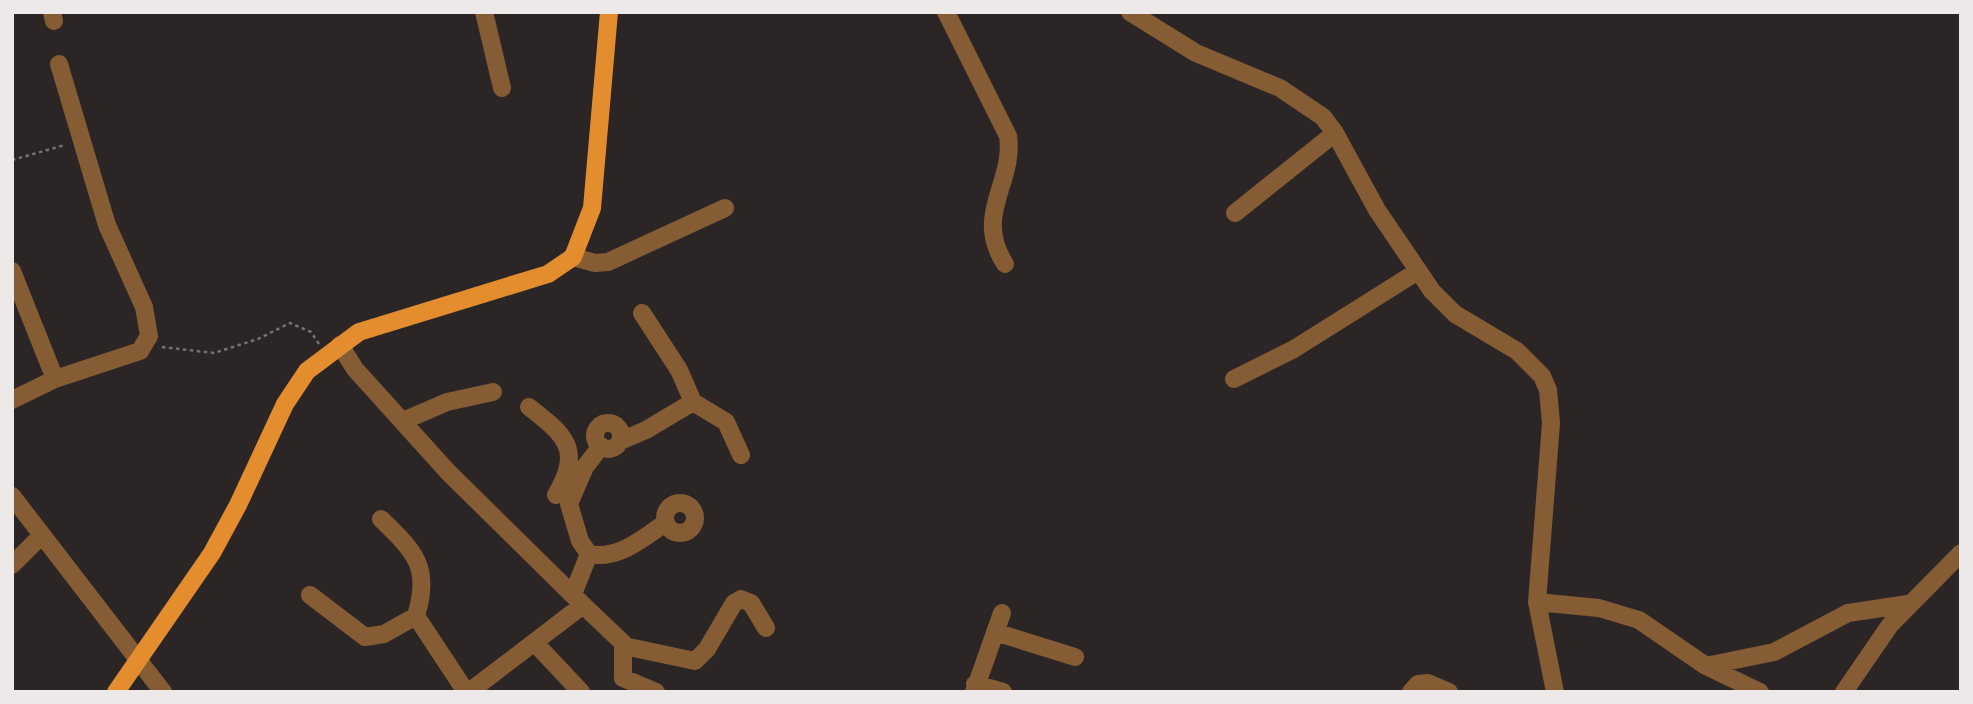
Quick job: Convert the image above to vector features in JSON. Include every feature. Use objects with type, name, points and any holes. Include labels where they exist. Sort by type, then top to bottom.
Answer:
[{"type":"main road","points":[[116,692],[212,554],[285,404],[307,371],[359,332],[548,274],[573,257],[592,208],[609,12]]},
{"type":"street","points":[[484,12],[502,88]]},
{"type":"street","points":[[946,12],[1003,121],[1007,136],[1009,146],[994,206],[992,229],[996,250],[1005,264]]},
{"type":"street","points":[[1130,12],[1196,53],[1300,99],[1323,117],[1335,133],[1377,210],[1418,271],[1455,314],[1517,351],[1531,363],[1548,390],[1551,423],[1537,602],[1555,692]]},
{"type":"street","points":[[12,400],[55,379],[140,351],[146,345],[149,327],[144,307],[107,225],[59,64]]},
{"type":"street","points":[[1235,213],[1335,133]]},
{"type":"street","points":[[573,257],[595,263],[608,262],[725,208]]},
{"type":"street","points":[[12,271],[55,379]]},
{"type":"street","points":[[1234,379],[1294,349],[1418,271]]},
{"type":"street","points":[[642,313],[679,370],[693,402],[726,422],[741,454]]},
{"type":"street","points":[[334,350],[355,369],[493,517],[624,646],[695,661],[707,649],[734,603],[741,599],[751,603],[766,628]]},
{"type":"street","points":[[403,421],[447,402],[493,392]]},
{"type":"street","points":[[558,497],[601,446],[611,449],[620,441],[646,430],[693,402]]},
{"type":"street","points":[[416,616],[467,692],[536,643],[578,600],[589,554],[558,497],[571,457],[560,431],[529,407]]},
{"type":"street","points":[[12,496],[163,692]]},
{"type":"street","points":[[310,595],[365,636],[384,634],[416,616],[423,587],[421,566],[412,551],[382,519]]},
{"type":"street","points":[[589,554],[607,556],[639,542],[665,523]]},
{"type":"street","points":[[12,565],[41,536]]},
{"type":"street","points":[[1844,692],[1908,604],[1961,553]]},
{"type":"street","points":[[1537,602],[1599,608],[1639,620],[1706,666],[1760,692]]},
{"type":"street","points":[[1706,666],[1774,652],[1848,612],[1908,604]]},
{"type":"street","points":[[1002,613],[975,688],[1003,692]]},
{"type":"street","points":[[995,632],[1076,657]]},
{"type":"street","points":[[536,643],[581,692]]},
{"type":"street","points":[[624,646],[623,678],[656,692]]},
{"type":"street","points":[[1411,692],[1418,684],[1428,683],[1449,692]]},
{"type":"path","points":[[12,160],[82,140]]},
{"type":"path","points":[[146,345],[215,354],[258,339],[290,323],[311,332],[334,350]]}]
